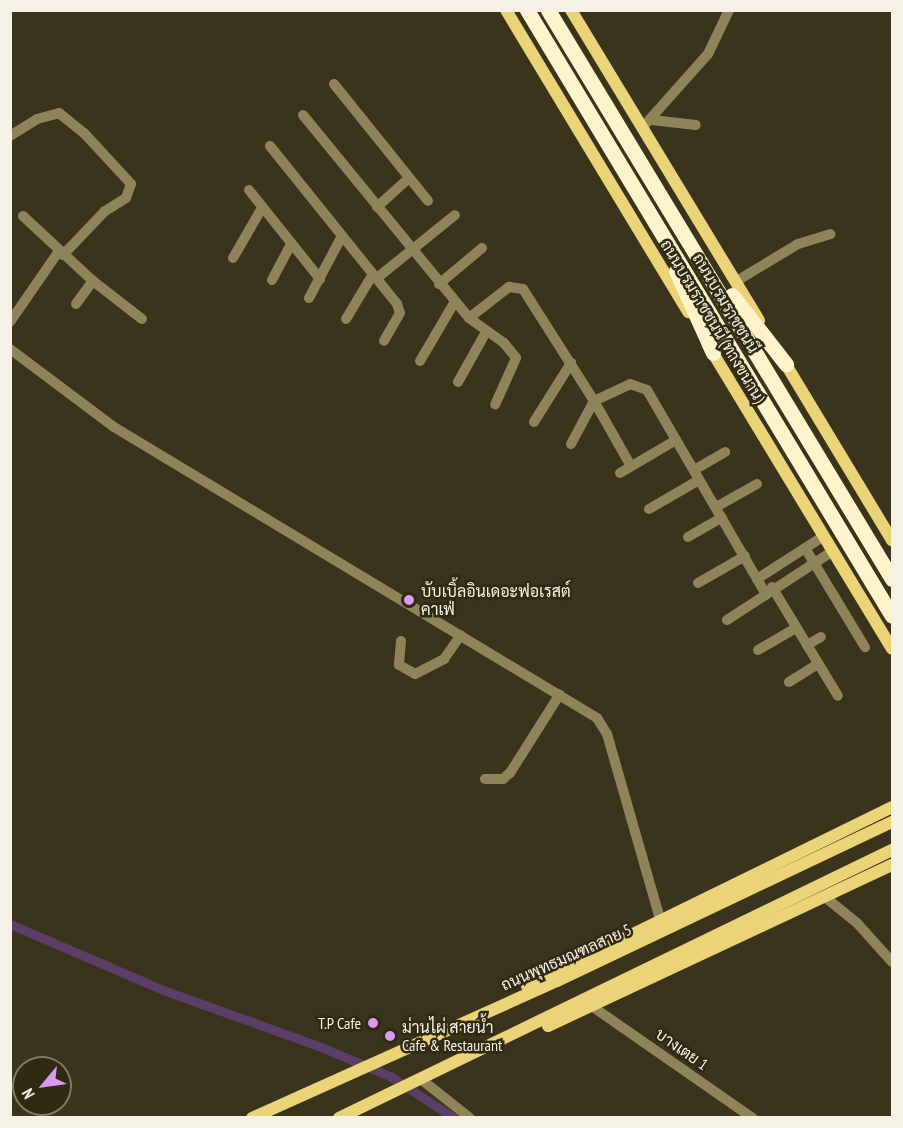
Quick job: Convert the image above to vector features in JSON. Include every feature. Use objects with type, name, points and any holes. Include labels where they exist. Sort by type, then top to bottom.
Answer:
[{"type":"highway","name":"ถนนบรมราชชนนี","points":[[527,10],[892,616]]},
{"type":"highway","name":"ถนนบรมราชชนนี","points":[[548,10],[892,579]]},
{"type":"highway","points":[[657,190],[786,364]]},
{"type":"highway","points":[[645,204],[713,353]]},
{"type":"main road","name":"ถนนบรมราชชนนี (ทางขนาน)","points":[[506,10],[892,649]]},
{"type":"main road","points":[[571,10],[647,124],[735,282],[892,540]]},
{"type":"main road","points":[[473,1016],[565,964],[892,807]]},
{"type":"main road","points":[[876,815],[892,816]]},
{"type":"main road","name":"ถนนพุทธมณฑลสาย 5","points":[[252,1118],[739,895],[892,822]]},
{"type":"main road","points":[[339,1118],[495,1045],[751,917],[892,850]]},
{"type":"main road","points":[[495,1045],[593,1007],[892,865]]},
{"type":"street","points":[[647,124],[708,54],[729,10]]},
{"type":"street","points":[[334,84],[428,201]]},
{"type":"street","points":[[10,136],[37,119],[59,113],[84,133],[131,184],[126,198],[105,211],[61,253],[10,322]]},
{"type":"street","points":[[303,115],[454,303],[486,332],[504,343],[516,358],[495,405]]},
{"type":"street","points":[[647,124],[696,125]]},
{"type":"street","points":[[270,146],[400,309],[384,341]]},
{"type":"street","points":[[377,207],[409,178]]},
{"type":"street","points":[[249,190],[320,279]]},
{"type":"street","points":[[232,258],[262,208]]},
{"type":"street","points":[[346,319],[375,276],[455,215]]},
{"type":"street","points":[[23,216],[93,281],[142,319]]},
{"type":"street","points":[[735,282],[798,244],[831,234]]},
{"type":"street","points":[[309,298],[342,236]]},
{"type":"street","points":[[272,280],[291,245]]},
{"type":"street","points":[[439,284],[482,248]]},
{"type":"street","points":[[76,304],[93,281]]},
{"type":"street","points":[[469,318],[509,287],[523,289],[572,363],[631,466]]},
{"type":"street","points":[[420,361],[454,303]]},
{"type":"street","points":[[458,382],[486,332]]},
{"type":"street","points":[[10,349],[114,427],[597,718],[607,734],[660,919]]},
{"type":"street","points":[[534,422],[572,363]]},
{"type":"street","points":[[571,444],[594,401],[622,386],[638,385],[647,390],[757,579],[769,590],[796,628],[838,696]]},
{"type":"street","points":[[620,473],[676,440]]},
{"type":"street","points":[[649,509],[725,452]]},
{"type":"street","points":[[716,507],[757,484]]},
{"type":"street","points":[[688,537],[722,517]]},
{"type":"street","points":[[757,579],[824,536]]},
{"type":"street","points":[[805,548],[865,647]]},
{"type":"street","points":[[727,620],[769,590],[833,551]]},
{"type":"street","points":[[698,583],[745,556]]},
{"type":"street","points":[[758,650],[796,628]]},
{"type":"street","points":[[401,641],[399,665],[415,674],[444,659],[461,635]]},
{"type":"street","points":[[807,645],[821,637]]},
{"type":"street","points":[[789,682],[818,664]]},
{"type":"street","points":[[485,779],[503,779],[510,773],[560,694]]},
{"type":"street","points":[[825,897],[857,923],[892,962]]},
{"type":"street","name":"บางเตย 1","points":[[593,1007],[753,1118]]},
{"type":"street","points":[[419,1081],[470,1118]]},
{"type":"waterway","points":[[10,924],[163,990],[321,1047],[390,1076],[454,1118]]},
{"type":"place","name":"บับเบิ้ลอินเดอะฟอเรสต์ คาเฟ่","points":[[409,600]]},
{"type":"place","name":"T.P Cafe","points":[[373,1023]]},
{"type":"place","name":"ม่านไผ่ สายน้ำ Cafe & Restaurant","points":[[390,1036]]}]
